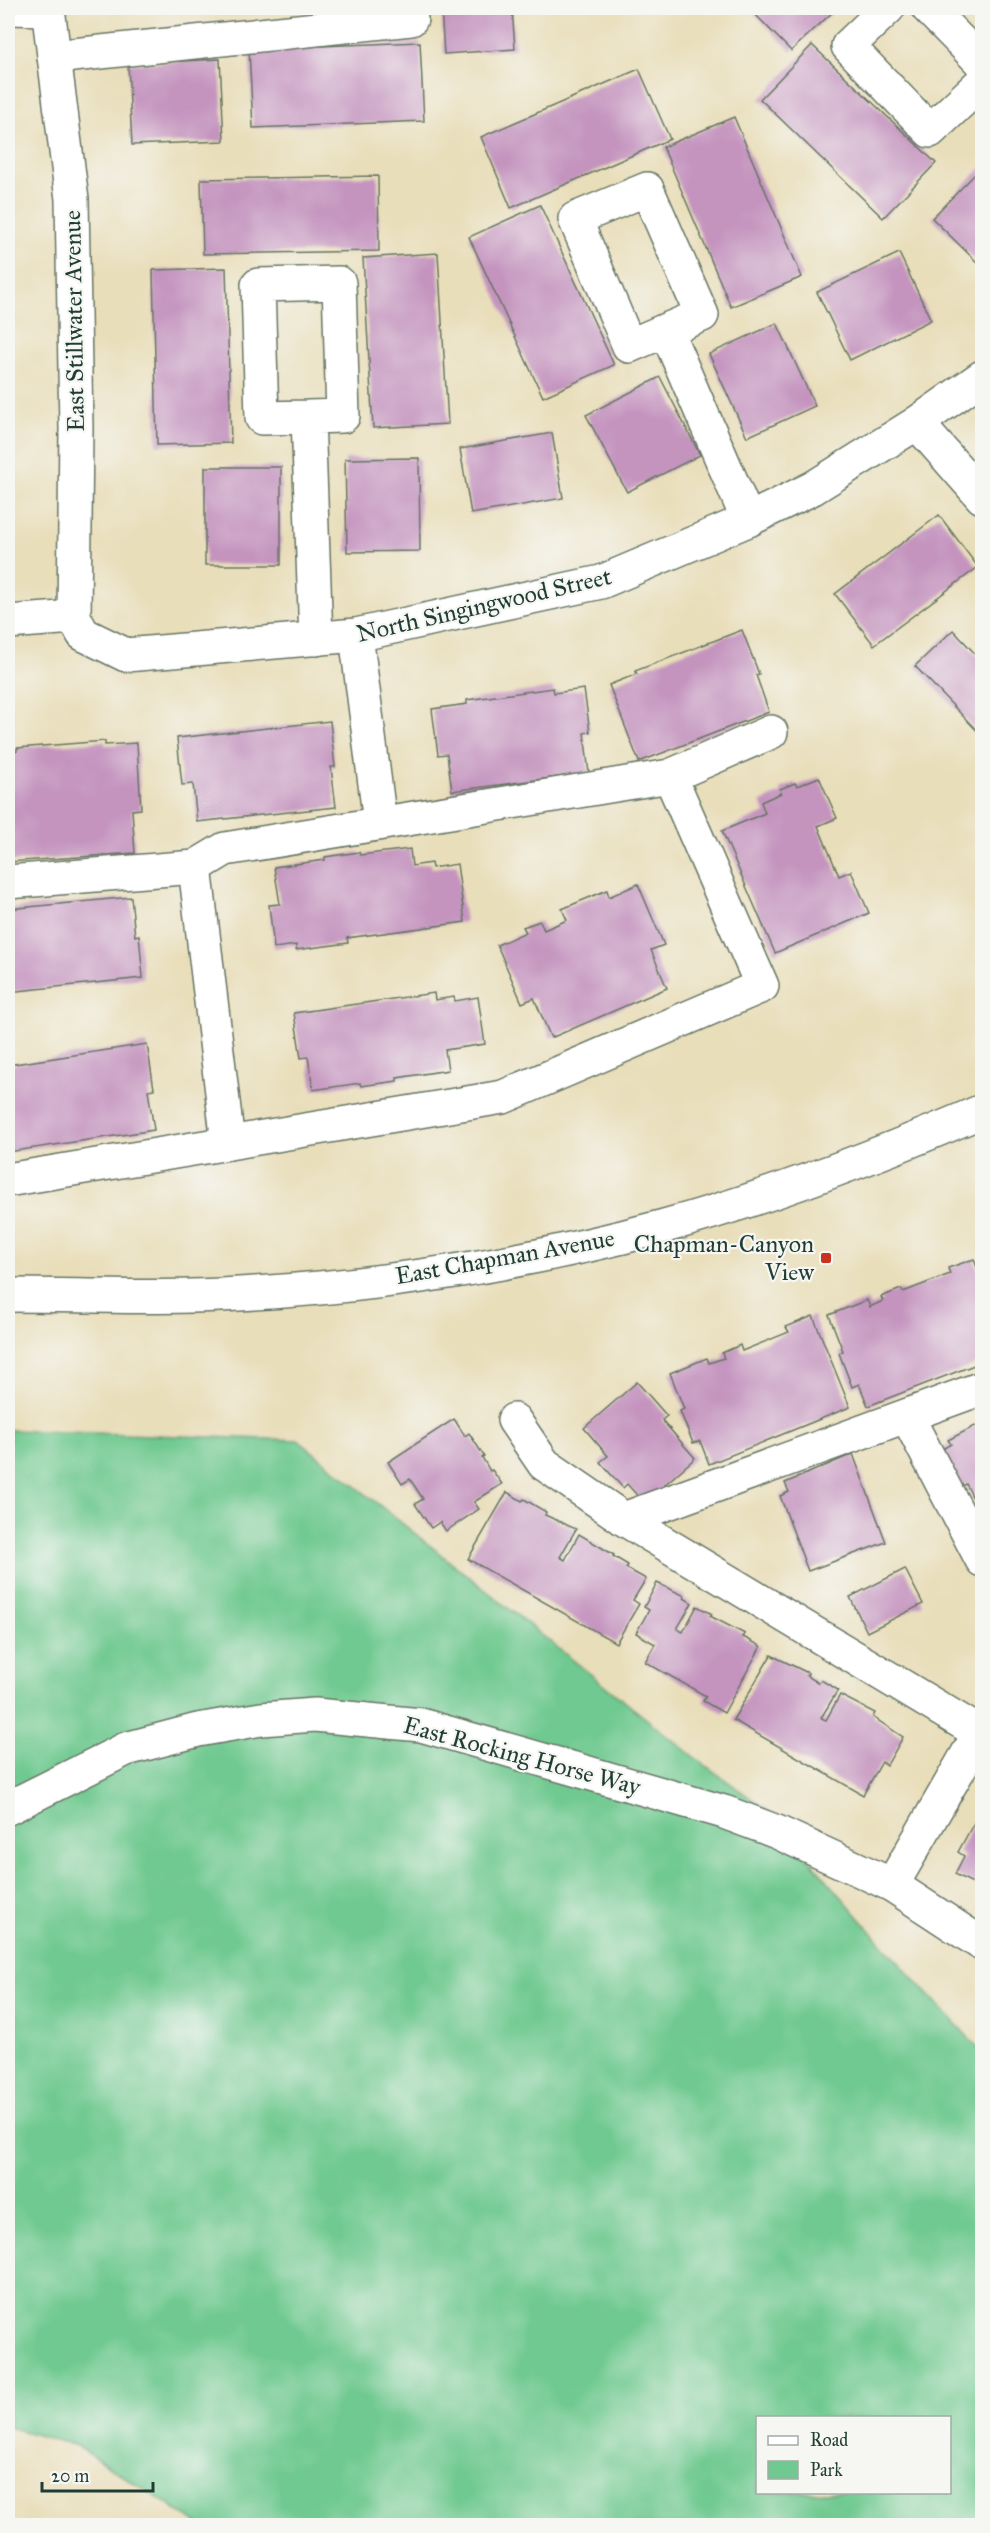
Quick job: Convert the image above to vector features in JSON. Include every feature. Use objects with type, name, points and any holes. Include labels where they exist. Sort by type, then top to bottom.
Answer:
[{"type":"street","points":[[8,8],[48,8]]},
{"type":"street","name":"East Stillwater Avenue","points":[[48,8],[72,199],[78,625]]},
{"type":"street","points":[[54,57],[273,20],[411,19],[410,8]]},
{"type":"street","points":[[888,8],[848,46],[930,131],[976,101]]},
{"type":"street","points":[[928,8],[982,63]]},
{"type":"street","points":[[647,189],[702,315],[666,330],[629,346],[575,219],[647,189]]},
{"type":"street","points":[[339,283],[343,416],[308,417],[262,418],[258,285],[339,283]]},
{"type":"street","points":[[666,330],[748,520]]},
{"type":"street","name":"North Singingwood Street","points":[[78,625],[126,655],[356,635],[601,582],[748,520],[813,488],[916,423],[982,377]]},
{"type":"street","points":[[308,417],[316,639]]},
{"type":"street","points":[[916,423],[982,497]]},
{"type":"street","points":[[8,622],[78,625]]},
{"type":"street","points":[[356,635],[380,823]]},
{"type":"street","points":[[8,882],[195,867],[225,849],[670,776],[771,732]]},
{"type":"street","points":[[13,1179],[503,1097],[762,986],[670,776]]},
{"type":"street","points":[[195,867],[228,1143]]},
{"type":"street","name":"East Chapman Avenue","points":[[8,1294],[238,1294],[396,1278],[489,1264],[660,1227],[773,1193],[877,1156],[982,1111]]},
{"type":"street","points":[[624,1519],[982,1388]]},
{"type":"street","points":[[907,1416],[982,1560]]},
{"type":"street","points":[[513,1420],[544,1464],[624,1519],[981,1731],[892,1885]]},
{"type":"street","name":"East Rocking Horse Way","points":[[8,1808],[126,1749],[198,1730],[261,1719],[304,1716],[367,1719],[421,1725],[724,1812],[777,1832],[892,1885],[982,1944]]},
{"type":"green space","points":[[8,1430],[298,1440],[694,1757],[767,1810],[889,1952],[982,2052],[982,2525],[200,2525],[77,2446],[8,2427]]},
{"type":"building","points":[[441,8],[512,8],[515,49],[444,54]]},
{"type":"building","points":[[749,8],[837,8],[791,51]]},
{"type":"building","points":[[420,42],[424,121],[253,128],[249,49]]},
{"type":"building","points":[[812,45],[936,163],[883,218],[760,99]]},
{"type":"building","points":[[220,59],[224,141],[132,145],[128,64]]},
{"type":"building","points":[[639,69],[670,139],[511,208],[481,137]]},
{"type":"building","points":[[734,117],[802,277],[731,307],[663,147]]},
{"type":"building","points":[[982,167],[982,267],[932,218]]},
{"type":"building","points":[[378,176],[379,251],[203,254],[201,179]]},
{"type":"building","points":[[540,205],[614,365],[543,397],[469,237]]},
{"type":"building","points":[[438,253],[448,424],[373,428],[363,258]]},
{"type":"building","points":[[899,253],[931,320],[850,360],[817,292]]},
{"type":"building","points":[[226,268],[231,443],[157,445],[153,270]]},
{"type":"building","points":[[777,323],[815,406],[747,437],[709,354]]},
{"type":"building","points":[[660,377],[700,455],[627,492],[586,415]]},
{"type":"building","points":[[552,433],[563,498],[471,514],[460,449]]},
{"type":"building","points":[[419,458],[420,551],[347,552],[345,459]]},
{"type":"building","points":[[205,467],[281,467],[281,565],[205,565]]},
{"type":"building","points":[[939,515],[978,567],[874,645],[835,594]]},
{"type":"building","points":[[742,630],[759,674],[756,675],[769,712],[639,762],[609,685],[637,674],[635,671]]},
{"type":"building","points":[[953,630],[982,661],[982,736],[915,666]]},
{"type":"building","points":[[553,688],[554,693],[584,689],[590,732],[584,733],[589,773],[452,791],[447,754],[438,755],[432,709],[467,704],[467,700]]},
{"type":"building","points":[[330,721],[335,767],[331,767],[336,807],[197,822],[193,784],[182,785],[177,738]]},
{"type":"building","points":[[105,741],[105,745],[137,743],[141,809],[132,810],[135,853],[8,862],[8,752],[17,751],[17,748]]},
{"type":"building","points":[[819,777],[837,818],[818,826],[839,876],[851,871],[869,913],[775,953],[722,831],[765,813],[761,802],[781,793],[780,789],[795,783],[797,786]]},
{"type":"building","points":[[410,849],[412,866],[431,863],[432,868],[457,864],[465,922],[347,938],[348,943],[296,950],[296,945],[274,948],[269,905],[280,904],[274,867],[325,860],[325,857],[359,852],[360,855]]},
{"type":"building","points":[[638,884],[664,945],[651,950],[667,988],[551,1038],[534,998],[522,1003],[497,945],[526,932],[523,927],[540,921],[544,930],[567,920],[562,909],[607,890],[609,897]]},
{"type":"building","points":[[131,897],[135,936],[139,935],[143,978],[8,992],[8,909]]},
{"type":"building","points":[[434,993],[435,1000],[454,997],[455,1001],[478,997],[485,1044],[445,1050],[448,1070],[397,1078],[397,1081],[361,1086],[360,1083],[313,1090],[308,1057],[301,1058],[294,1013]]},
{"type":"building","points":[[147,1044],[154,1089],[148,1090],[154,1130],[8,1152],[8,1065]]},
{"type":"building","points":[[974,1259],[982,1281],[982,1362],[868,1406],[859,1384],[852,1387],[839,1353],[843,1351],[829,1315],[867,1300],[870,1307],[883,1301],[881,1297],[901,1289],[903,1292],[950,1274],[948,1268]]},
{"type":"building","points":[[813,1316],[850,1407],[709,1464],[700,1441],[693,1443],[680,1411],[684,1409],[670,1373],[707,1358],[709,1363],[724,1358],[722,1353],[740,1345],[742,1351],[789,1332],[786,1327]]},
{"type":"building","points":[[637,1382],[667,1416],[662,1420],[695,1458],[644,1503],[627,1484],[623,1488],[600,1462],[608,1456],[584,1428]]},
{"type":"building","points":[[454,1419],[465,1436],[469,1433],[484,1456],[482,1457],[490,1471],[492,1470],[502,1484],[474,1502],[479,1509],[446,1531],[440,1522],[431,1528],[415,1504],[423,1499],[410,1479],[402,1484],[388,1462]]},
{"type":"building","points":[[977,1425],[979,1428],[982,1426],[982,1516],[966,1484],[958,1489],[939,1451],[951,1444],[948,1440]]},
{"type":"building","points":[[853,1454],[886,1542],[808,1571],[780,1496],[789,1492],[785,1483]]},
{"type":"building","points":[[507,1492],[546,1512],[545,1515],[576,1529],[560,1557],[565,1560],[579,1534],[614,1555],[628,1565],[626,1568],[646,1579],[633,1600],[639,1604],[616,1643],[468,1559]]},
{"type":"building","points":[[905,1569],[923,1604],[867,1632],[850,1597]]},
{"type":"building","points":[[657,1583],[685,1596],[684,1598],[692,1603],[677,1629],[683,1632],[697,1606],[712,1614],[710,1616],[745,1634],[743,1637],[761,1646],[724,1713],[703,1701],[706,1696],[645,1662],[655,1644],[636,1633],[649,1610],[644,1607]]},
{"type":"building","points":[[771,1655],[808,1673],[807,1676],[819,1683],[821,1680],[838,1690],[821,1718],[826,1720],[840,1695],[875,1713],[873,1717],[903,1737],[887,1765],[882,1762],[863,1795],[733,1720]]},
{"type":"building","points":[[982,1808],[982,1888],[955,1874],[964,1856],[958,1852]]},
{"type":"place","name":"Chapman-Canyon View","points":[[826,1258]]}]
